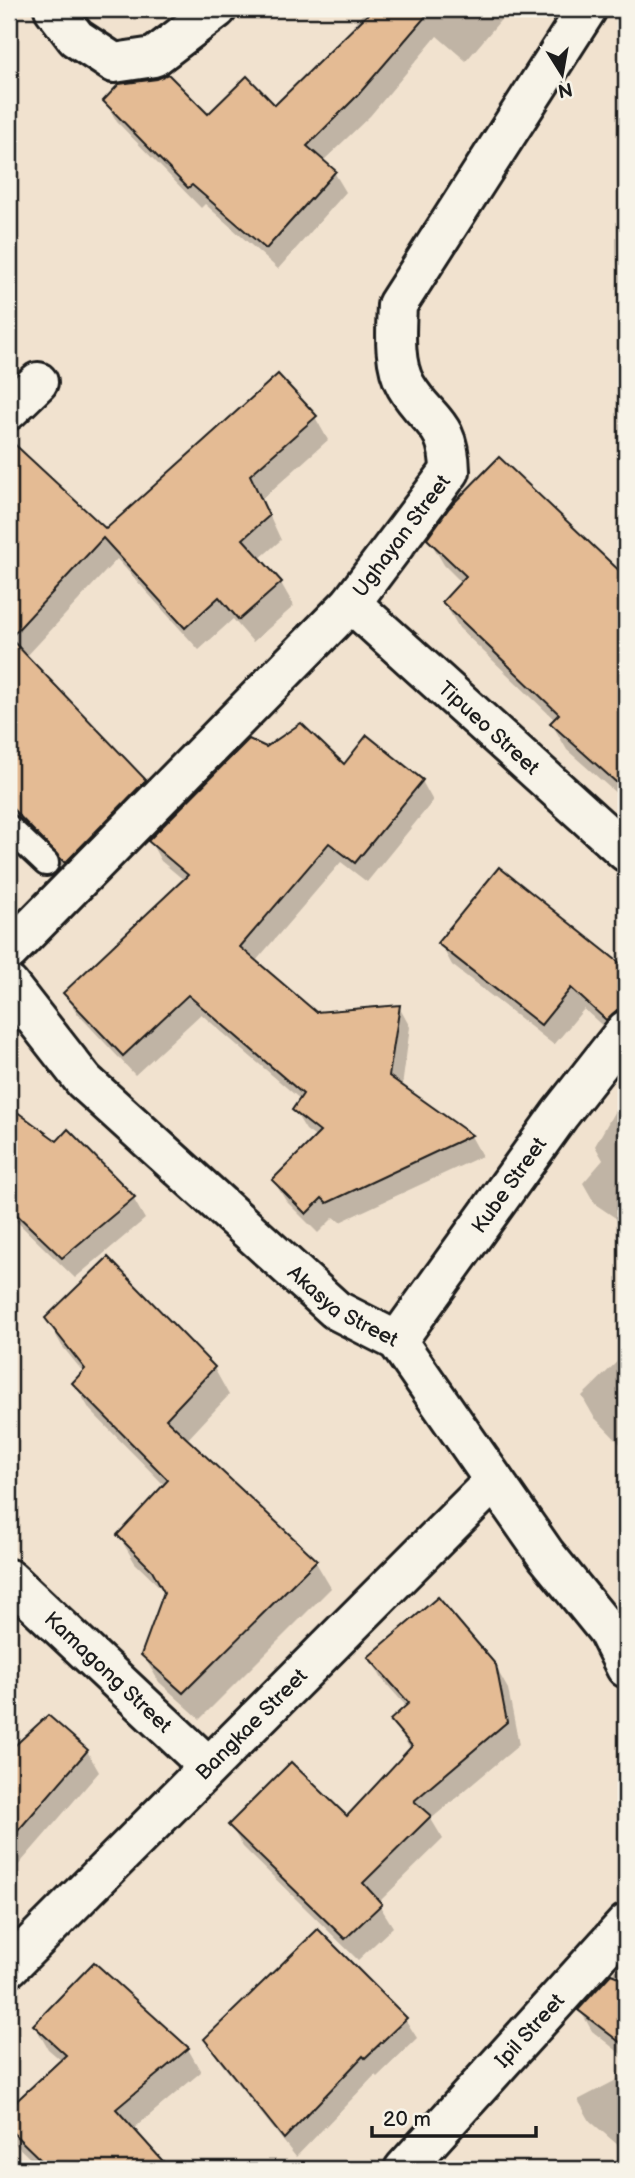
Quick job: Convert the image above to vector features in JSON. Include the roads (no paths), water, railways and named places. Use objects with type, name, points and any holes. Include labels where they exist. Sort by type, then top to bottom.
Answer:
[{"type":"street","points":[[54,9],[76,38],[114,63],[153,57],[217,9]]},
{"type":"street","name":"Ughayan Street","points":[[9,951],[351,603],[450,471],[450,450],[441,428],[405,385],[396,348],[397,305],[587,9]]},
{"type":"street","points":[[9,410],[38,382]]},
{"type":"street","name":"Tipueo Street","points":[[351,603],[626,852]]},
{"type":"street","name":"Akasya Street","points":[[9,985],[84,1082],[336,1310],[397,1341],[546,1555],[607,1630],[626,1668]]},
{"type":"street","name":"Kube Street","points":[[397,1341],[560,1114],[626,1030]]},
{"type":"street","name":"Bangkae Street","points":[[9,1967],[494,1481]]},
{"type":"street","name":"Kamagong Street","points":[[9,1579],[208,1766]]},
{"type":"street","name":"Ipil Street","points":[[404,2169],[626,1924]]},
{"type":"lane","points":[[9,828],[46,863]]}]
